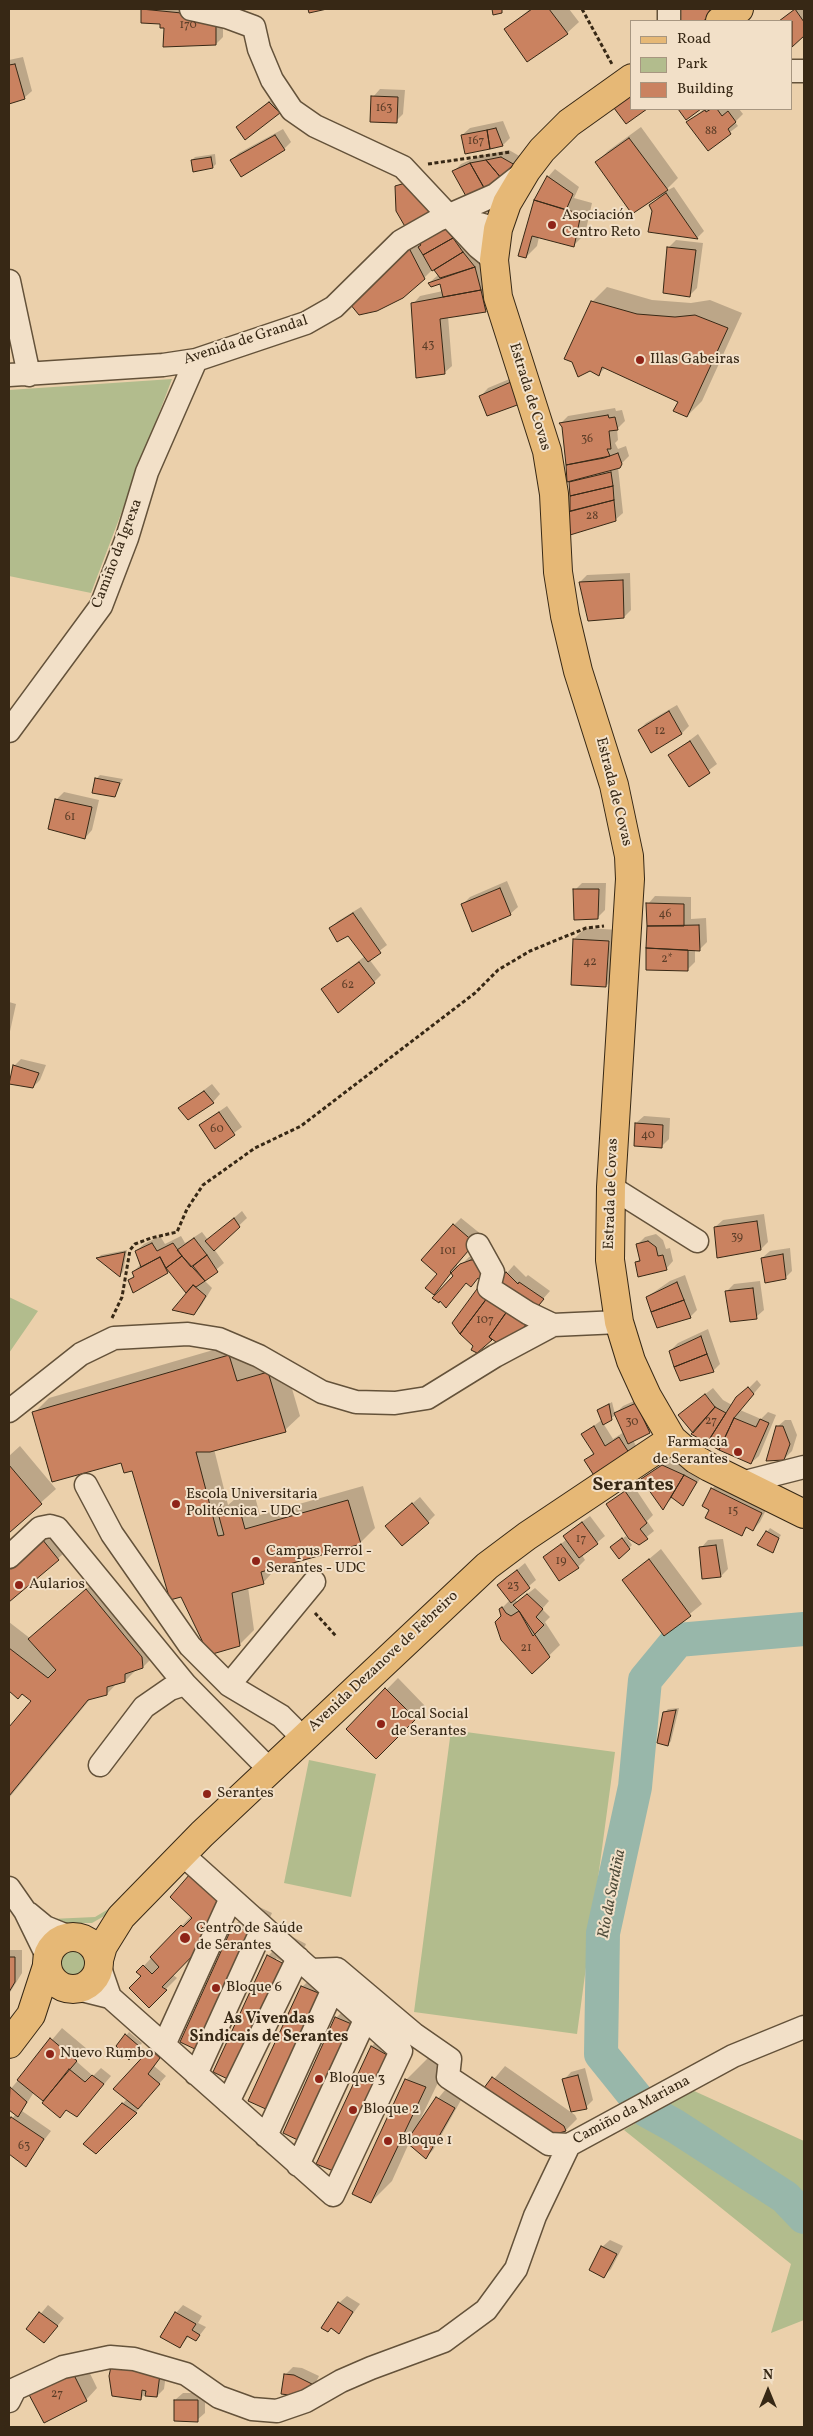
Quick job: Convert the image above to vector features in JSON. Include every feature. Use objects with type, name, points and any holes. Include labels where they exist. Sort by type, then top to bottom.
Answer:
[{"type":"main road","name":"Estrada de Covas","points":[[627,81],[569,123],[534,160],[500,222],[494,260],[498,298],[547,451],[554,494],[558,572],[578,671],[614,784],[625,828],[630,879],[611,1187],[610,1260],[619,1322],[631,1361],[646,1396],[672,1438],[695,1459],[804,1514]]},
{"type":"main road","name":"Avenida Dezanove de Febreiro","points":[[99,1962],[104,1946],[121,1917],[182,1854],[487,1566],[672,1438]]},
{"type":"main road","name":"Avenida Dezanove de Febreiro","points":[[75,1938],[121,1917]]},
{"type":"main road","points":[[9,2044],[31,2015],[48,1962],[57,1944],[75,1938],[88,1943],[94,1949],[99,1962],[93,1980],[74,1989],[31,2015]]},
{"type":"main road","points":[[48,1962],[55,1982],[74,1989]]},
{"type":"street","points":[[191,9],[227,17],[254,27],[259,49],[272,80],[292,110],[315,126],[403,168],[447,215],[494,260]]},
{"type":"street","points":[[447,215],[495,195],[534,160]]},
{"type":"street","points":[[447,215],[483,210],[494,211],[500,222]]},
{"type":"street","name":"Avenida de Grandal","points":[[19,375],[163,366],[196,360],[306,323],[334,307],[401,241],[447,215]]},
{"type":"street","points":[[9,281],[19,375]]},
{"type":"street","name":"Camiño da Igrexa","points":[[9,731],[101,606],[127,538],[147,472],[196,360]]},
{"type":"street","points":[[611,1187],[697,1242]]},
{"type":"street","points":[[478,1245],[493,1272],[489,1288],[528,1313],[553,1325]]},
{"type":"street","points":[[9,1411],[81,1354],[114,1338],[188,1334],[219,1339],[259,1356],[322,1392],[356,1402],[395,1403],[427,1398],[495,1356],[553,1325],[619,1322]]},
{"type":"street","points":[[741,1483],[804,1466]]},
{"type":"street","points":[[86,1485],[112,1534],[190,1646],[229,1684],[281,1716],[304,1738]]},
{"type":"street","points":[[9,1557],[40,1528],[50,1526],[57,1528],[185,1684],[270,1770]]},
{"type":"street","points":[[229,1684],[307,1590]]},
{"type":"street","points":[[100,1765],[144,1707],[170,1689],[185,1684]]},
{"type":"street","points":[[74,1989],[110,1997],[333,2195],[401,2051],[182,1854]]},
{"type":"street","points":[[9,1888],[25,1911],[48,1962]]},
{"type":"street","points":[[164,2045],[231,1898]]},
{"type":"street","points":[[25,1911],[44,1927],[75,1938]]},
{"type":"street","points":[[196,2074],[263,1927]]},
{"type":"street","points":[[99,1962],[110,1997]]},
{"type":"street","points":[[228,2102],[304,1964]]},
{"type":"street","name":"Camiño da Mariana","points":[[304,1964],[337,1969],[414,2034],[450,2059],[448,2077],[549,2144],[569,2145],[733,2056],[804,2026]]},
{"type":"street","points":[[266,2136],[332,1989]]},
{"type":"street","points":[[298,2165],[365,2020]]},
{"type":"street","points":[[9,2401],[15,2389],[63,2367],[110,2357],[134,2359],[186,2374],[220,2397],[252,2409],[276,2411],[306,2401],[371,2368],[444,2341],[486,2310],[516,2269],[535,2216],[569,2145]]},
{"type":"path","points":[[582,9],[627,81]]},
{"type":"path","points":[[403,168],[504,152],[534,160]]},
{"type":"path","points":[[114,1338],[112,1316],[122,1297],[130,1250],[135,1244],[177,1232],[203,1185],[255,1148],[301,1126],[476,993],[498,970],[530,951],[586,928],[626,924]]},
{"type":"path","points":[[307,1590],[336,1636]]},
{"type":"green space","points":[[172,379],[91,593],[9,576],[9,390]]},
{"type":"green space","points":[[9,1297],[38,1311],[9,1353]]},
{"type":"green space","points":[[451,1730],[615,1752],[577,2034],[414,2012]]},
{"type":"green space","points":[[309,1760],[376,1774],[351,1897],[284,1883]]},
{"type":"green space","points":[[117,1904],[106,1915],[92,1923],[52,1923],[51,1919],[95,1917]]},
{"type":"green space","points":[[72,1950],[81,1954],[85,1963],[81,1972],[72,1976],[63,1972],[59,1963],[63,1954]]},
{"type":"green space","points":[[692,2090],[804,2141],[804,2320],[771,2333],[791,2264],[624,2130]]},
{"type":"building","points":[[141,9],[202,15],[216,25],[216,45],[163,47],[164,28],[160,28],[160,24],[141,23]]},
{"type":"building","points":[[308,9],[327,9],[309,13]]},
{"type":"building","points":[[492,9],[502,9],[502,13],[493,15]]},
{"type":"building","points":[[532,9],[549,9],[568,34],[527,62],[504,29]]},
{"type":"building","points":[[677,9],[722,9],[705,20],[674,20]]},
{"type":"building","points":[[795,9],[804,22],[804,36],[793,46],[793,20],[780,20]]},
{"type":"building","points":[[15,64],[25,99],[9,104],[9,65]]},
{"type":"building","points":[[371,96],[398,97],[397,123],[370,122]]},
{"type":"building","points":[[630,96],[630,110],[646,110],[626,124],[614,108]]},
{"type":"building","points":[[269,102],[280,113],[245,140],[236,127]]},
{"type":"building","points":[[679,110],[700,110],[686,120]]},
{"type":"building","points":[[705,110],[706,112],[718,110],[722,116],[728,111],[736,122],[728,129],[731,134],[708,151],[686,122]]},
{"type":"building","points":[[496,128],[503,146],[490,149],[487,130]]},
{"type":"building","points":[[487,130],[490,149],[465,154],[461,135]]},
{"type":"building","points":[[275,135],[285,150],[241,177],[230,160]]},
{"type":"building","points":[[629,138],[668,190],[632,214],[595,162]]},
{"type":"building","points":[[211,157],[213,168],[193,172],[191,160]]},
{"type":"building","points":[[501,157],[515,165],[502,179],[486,160]]},
{"type":"building","points":[[486,160],[502,179],[486,191],[470,163]]},
{"type":"building","points":[[470,163],[484,188],[467,198],[452,171]]},
{"type":"building","points":[[547,176],[573,194],[566,210],[534,200]]},
{"type":"building","points":[[409,182],[434,216],[407,230],[396,211],[395,186]]},
{"type":"building","points":[[666,193],[698,239],[648,232],[652,211],[649,205]]},
{"type":"building","name":"Asociación Centro Reto","points":[[534,200],[581,214],[574,247],[532,236],[526,258],[518,256]]},
{"type":"building","points":[[442,224],[453,238],[423,255],[418,247],[421,245],[417,240]]},
{"type":"building","points":[[453,238],[463,252],[432,271],[423,255]]},
{"type":"building","points":[[667,247],[696,250],[690,297],[663,293]]},
{"type":"building","points":[[409,248],[425,279],[403,298],[377,311],[359,315],[350,304]]},
{"type":"building","points":[[463,252],[475,267],[440,278],[434,270]]},
{"type":"building","points":[[475,267],[481,290],[443,297],[440,284],[431,287],[428,283]]},
{"type":"building","points":[[481,290],[486,312],[440,319],[445,374],[416,378],[411,303]]},
{"type":"building","name":"Illas Gabeiras","points":[[591,301],[637,314],[675,317],[695,315],[728,328],[687,417],[673,411],[678,402],[602,367],[599,376],[590,371],[578,377],[572,362],[564,359]]},
{"type":"building","points":[[511,382],[520,404],[487,416],[479,396]]},
{"type":"building","points":[[608,415],[609,418],[615,417],[618,430],[609,431],[611,449],[607,449],[610,456],[566,465],[562,427],[559,423]]},
{"type":"building","points":[[618,453],[622,464],[620,468],[567,482],[566,465],[604,458]]},
{"type":"building","points":[[611,472],[613,486],[570,496],[569,482]]},
{"type":"building","points":[[613,486],[614,500],[570,511],[570,496]]},
{"type":"building","points":[[614,500],[616,521],[570,535],[568,512]]},
{"type":"building","points":[[623,580],[624,618],[588,621],[579,582]]},
{"type":"building","points":[[669,711],[682,734],[651,753],[638,730]]},
{"type":"building","points":[[690,741],[710,773],[689,787],[668,755]]},
{"type":"building","points":[[95,778],[120,783],[115,797],[92,793]]},
{"type":"building","points":[[55,799],[92,807],[85,839],[48,829]]},
{"type":"building","points":[[500,888],[511,915],[472,932],[461,904]]},
{"type":"building","points":[[573,889],[599,889],[598,919],[574,920]]},
{"type":"building","points":[[646,903],[684,904],[684,926],[647,926]]},
{"type":"building","points":[[353,913],[381,953],[368,962],[348,936],[337,942],[329,928]]},
{"type":"building","points":[[699,925],[700,951],[646,948],[647,926]]},
{"type":"building","points":[[573,939],[609,941],[606,987],[571,985]]},
{"type":"building","points":[[646,948],[688,950],[688,971],[646,970]]},
{"type":"building","points":[[359,962],[375,983],[338,1013],[321,989]]},
{"type":"building","points":[[13,1065],[39,1073],[33,1088],[9,1084]]},
{"type":"building","points":[[204,1091],[214,1103],[188,1120],[178,1108]]},
{"type":"building","points":[[219,1112],[235,1135],[215,1149],[199,1125]]},
{"type":"building","points":[[635,1123],[663,1125],[662,1148],[634,1146]]},
{"type":"building","points":[[234,1218],[240,1227],[214,1251],[205,1241]]},
{"type":"building","points":[[757,1221],[761,1250],[717,1258],[714,1227]]},
{"type":"building","points":[[453,1224],[475,1243],[450,1272],[434,1295],[425,1288],[437,1274],[421,1260]]},
{"type":"building","points":[[194,1238],[207,1255],[191,1267],[177,1250]]},
{"type":"building","points":[[648,1241],[656,1247],[658,1256],[663,1255],[667,1270],[638,1277],[635,1262],[640,1261],[636,1244]]},
{"type":"building","points":[[152,1243],[157,1251],[173,1243],[182,1256],[166,1268],[160,1257],[141,1267],[135,1251]]},
{"type":"building","points":[[125,1252],[120,1277],[96,1258]]},
{"type":"building","points":[[783,1254],[786,1279],[765,1283],[761,1258]]},
{"type":"building","points":[[207,1255],[218,1272],[205,1281],[193,1266]]},
{"type":"building","points":[[182,1256],[205,1281],[196,1287],[193,1285],[186,1293],[166,1268]]},
{"type":"building","points":[[160,1257],[168,1273],[133,1293],[128,1280],[134,1277],[132,1272]]},
{"type":"building","points":[[474,1260],[487,1273],[482,1281],[478,1278],[471,1287],[466,1283],[446,1308],[440,1301],[439,1303],[432,1298],[453,1276],[451,1273],[460,1264]]},
{"type":"building","points":[[506,1272],[518,1284],[519,1282],[544,1299],[534,1311],[498,1282]]},
{"type":"building","points":[[677,1282],[684,1300],[651,1312],[646,1297]]},
{"type":"building","points":[[193,1285],[206,1296],[194,1315],[172,1310]]},
{"type":"building","points":[[753,1288],[757,1319],[730,1322],[725,1291]]},
{"type":"building","points":[[477,1289],[488,1297],[460,1334],[452,1323]]},
{"type":"building","points":[[487,1298],[510,1307],[489,1337],[492,1340],[477,1353],[471,1350],[473,1346],[460,1334]]},
{"type":"building","points":[[684,1300],[691,1318],[657,1328],[651,1312]]},
{"type":"building","points":[[510,1307],[529,1320],[514,1341],[503,1347],[489,1337]]},
{"type":"building","points":[[701,1336],[707,1354],[674,1367],[669,1351]]},
{"type":"building","points":[[707,1354],[714,1372],[680,1381],[674,1367]]},
{"type":"building","name":"Escola Universitaria Politécnica - UDC","points":[[229,1355],[237,1381],[268,1372],[286,1432],[210,1452],[196,1452],[218,1536],[224,1535],[218,1513],[239,1507],[245,1529],[348,1500],[361,1544],[261,1572],[264,1584],[232,1593],[240,1646],[209,1655],[181,1597],[170,1600],[132,1471],[124,1473],[121,1463],[52,1482],[32,1412]]},
{"type":"building","points":[[748,1387],[754,1394],[734,1418],[719,1450],[707,1443],[736,1397]]},
{"type":"building","points":[[705,1394],[715,1407],[693,1433],[678,1415]]},
{"type":"building","points":[[636,1403],[650,1433],[628,1444],[614,1413]]},
{"type":"building","points":[[609,1404],[612,1420],[603,1425],[597,1410]]},
{"type":"building","points":[[715,1407],[726,1413],[707,1443],[691,1434]]},
{"type":"building","points":[[734,1418],[756,1427],[760,1419],[769,1423],[751,1464],[719,1450]]},
{"type":"building","points":[[594,1426],[605,1446],[619,1437],[631,1456],[595,1477],[584,1460],[594,1454],[581,1434]]},
{"type":"building","points":[[776,1426],[783,1426],[790,1444],[784,1460],[766,1461]]},
{"type":"building","points":[[9,1465],[42,1504],[9,1533]]},
{"type":"building","points":[[662,1465],[684,1475],[663,1510],[641,1479]]},
{"type":"building","points":[[684,1475],[697,1482],[683,1506],[671,1497]]},
{"type":"building","points":[[711,1488],[762,1513],[753,1531],[746,1527],[742,1536],[705,1518],[709,1510],[702,1506]]},
{"type":"building","points":[[625,1491],[647,1523],[640,1529],[648,1539],[639,1545],[629,1539],[606,1504]]},
{"type":"building","points":[[412,1503],[429,1523],[402,1546],[385,1526]]},
{"type":"building","points":[[582,1522],[598,1544],[579,1558],[563,1536]]},
{"type":"building","points":[[766,1531],[779,1538],[773,1553],[757,1545]]},
{"type":"building","points":[[622,1538],[630,1549],[619,1559],[610,1547]]},
{"type":"building","name":"Aularios","points":[[42,1539],[59,1560],[9,1602],[9,1567]]},
{"type":"building","points":[[561,1544],[579,1568],[559,1581],[543,1557]]},
{"type":"building","points":[[716,1545],[721,1577],[702,1579],[699,1547]]},
{"type":"building","points":[[649,1559],[691,1616],[664,1636],[622,1580]]},
{"type":"building","points":[[517,1570],[530,1588],[511,1603],[497,1585]]},
{"type":"building","points":[[86,1589],[142,1657],[143,1668],[125,1674],[125,1682],[107,1687],[107,1695],[88,1700],[9,1796],[9,1727],[31,1701],[22,1694],[18,1699],[9,1691],[9,1648],[48,1678],[56,1670],[28,1639]]},
{"type":"building","points":[[527,1594],[543,1609],[536,1617],[544,1625],[533,1636],[519,1611],[513,1605]]},
{"type":"building","points":[[502,1607],[511,1616],[519,1611],[550,1657],[532,1674],[501,1640],[495,1622],[501,1616],[499,1609]]},
{"type":"building","name":"Local Social de Serantes","points":[[385,1688],[416,1719],[376,1759],[346,1729]]},
{"type":"building","points":[[676,1710],[668,1746],[657,1743],[663,1712]]},
{"type":"building","name":"Centro de Saúde de Serantes","points":[[190,1874],[222,1902],[208,1931],[204,1926],[200,1930],[205,1934],[198,1942],[202,1946],[162,1987],[167,1990],[149,2008],[129,1988],[141,1976],[136,1972],[143,1965],[152,1974],[159,1967],[150,1957],[181,1925],[183,1927],[192,1918],[170,1897]]},
{"type":"building","name":"Bloque 6","points":[[233,1925],[252,1934],[199,2051],[180,2042]]},
{"type":"building","points":[[267,1955],[286,1965],[232,2081],[213,2072]]},
{"type":"building","points":[[9,1957],[15,1957],[15,1982],[9,1992]]},
{"type":"building","points":[[301,1986],[321,1994],[268,2110],[248,2101]]},
{"type":"building","name":"Bloque 3","points":[[335,2017],[354,2025],[302,2142],[283,2133]]},
{"type":"building","points":[[125,2034],[140,2047],[129,2060],[116,2046]]},
{"type":"building","points":[[50,2038],[77,2061],[43,2101],[17,2080]]},
{"type":"building","name":"Bloque 2","points":[[371,2046],[389,2056],[336,2172],[316,2164]]},
{"type":"building","points":[[150,2049],[160,2058],[148,2074],[160,2084],[138,2109],[113,2089]]},
{"type":"building","points":[[69,2069],[85,2082],[92,2075],[104,2084],[77,2117],[66,2110],[60,2118],[42,2103]]},
{"type":"building","points":[[578,2075],[587,2109],[571,2112],[562,2079]]},
{"type":"building","points":[[492,2077],[564,2126],[566,2131],[549,2136],[481,2092]]},
{"type":"building","name":"Bloque 1","points":[[405,2079],[426,2087],[371,2203],[352,2194]]},
{"type":"building","points":[[10,2087],[27,2102],[18,2117],[9,2110]]},
{"type":"building","points":[[436,2097],[455,2108],[426,2159],[406,2142]]},
{"type":"building","points":[[122,2103],[137,2113],[96,2154],[83,2144]]},
{"type":"building","points":[[11,2117],[44,2139],[26,2167],[9,2154],[9,2120]]},
{"type":"building","points":[[601,2246],[617,2254],[604,2278],[589,2270]]},
{"type":"building","points":[[338,2302],[353,2312],[339,2334],[331,2328],[328,2332],[321,2328]]},
{"type":"building","points":[[39,2312],[58,2326],[44,2343],[26,2329]]},
{"type":"building","points":[[175,2312],[196,2324],[192,2330],[200,2335],[196,2341],[187,2336],[180,2348],[160,2337]]},
{"type":"building","points":[[112,2362],[160,2374],[157,2397],[145,2396],[146,2391],[142,2390],[141,2400],[112,2396],[109,2376]]},
{"type":"building","points":[[73,2373],[87,2401],[44,2423],[26,2389]]},
{"type":"building","points":[[284,2374],[294,2375],[312,2384],[306,2397],[281,2394]]},
{"type":"building","points":[[174,2400],[198,2400],[198,2422],[174,2421]]},
{"type":"waterway","name":"Río da Sardiña","points":[[804,1629],[678,1640],[645,1680],[635,1787],[603,1933],[601,2054],[646,2110],[675,2126],[785,2197],[804,2217]]},
{"type":"place","name":"Asociación Centro Reto","points":[[552,225]]},
{"type":"place","name":"Illas Gabeiras","points":[[640,360]]},
{"type":"place","name":"Farmacia de Serantes","points":[[738,1452]]},
{"type":"place","name":"Escola Universitaria Politécnica - UDC","points":[[176,1504]]},
{"type":"place","name":"Campus Ferrol - Serantes - UDC","points":[[256,1561]]},
{"type":"place","name":"Aularios","points":[[19,1585]]},
{"type":"place","name":"Local Social de Serantes","points":[[381,1724]]},
{"type":"place","name":"Serantes","points":[[207,1794]]},
{"type":"place","name":"Centro de Saúde de Serantes","points":[[185,1938]]},
{"type":"place","name":"Bloque 6","points":[[216,1988]]},
{"type":"place","name":"Nuevo Rumbo","points":[[50,2054]]},
{"type":"place","name":"Bloque 3","points":[[319,2079]]},
{"type":"place","name":"Bloque 2","points":[[353,2110]]},
{"type":"place","name":"Bloque 1","points":[[388,2141]]},
{"type":"district","name":"Serantes","points":[[633,1486]]},
{"type":"district","name":"As Vivendas Sindicais de Serantes","points":[[269,2029]]}]
